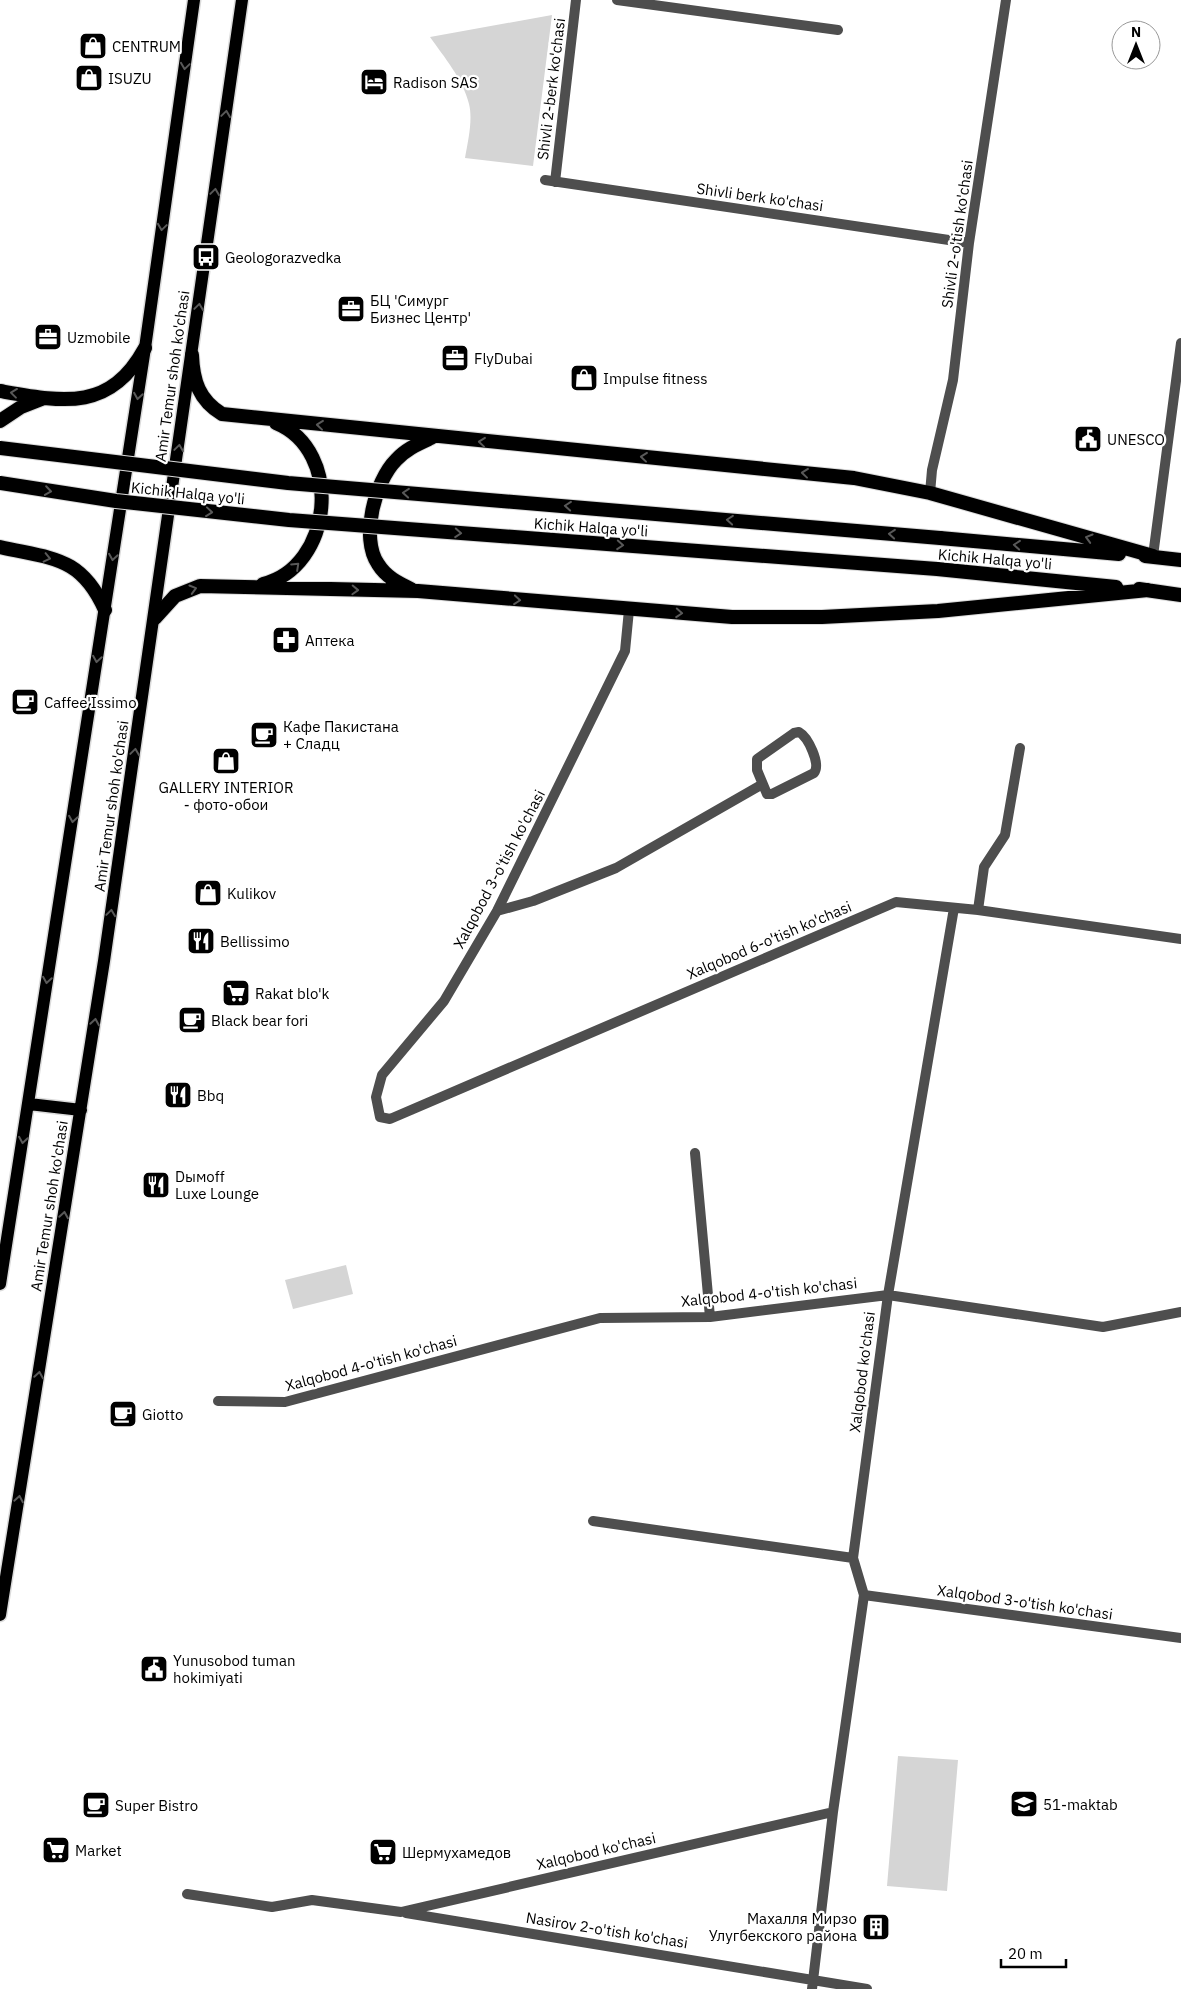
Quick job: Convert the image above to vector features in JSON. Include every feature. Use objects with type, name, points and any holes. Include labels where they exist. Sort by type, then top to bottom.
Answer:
[{"type":"highway","points":[[0,391],[47,397],[87,398],[112,388],[128,375],[145,348]]},
{"type":"highway","points":[[192,355],[195,381],[207,403],[222,414],[434,437],[854,478],[930,493],[1153,556]]},
{"type":"highway","points":[[0,421],[21,407],[47,397]]},
{"type":"highway","points":[[252,587],[270,582],[296,566],[311,547],[320,514],[319,479],[310,453],[287,427],[269,420]]},
{"type":"highway","points":[[418,591],[394,582],[377,564],[370,539],[372,510],[380,484],[395,461],[411,446],[434,437]]},
{"type":"highway","name":"Kichik Halqa yo'li","points":[[0,448],[288,483],[1153,556],[1181,560]]},
{"type":"highway","name":"Kichik Halqa yo'li","points":[[0,484],[116,501],[289,520],[937,569],[1181,595]]},
{"type":"highway","points":[[0,547],[65,562],[78,570],[97,593],[105,610]]},
{"type":"highway","points":[[155,618],[175,596],[200,586],[418,591],[629,610],[732,617],[836,617],[938,611],[1148,590]]},
{"type":"main road","name":"Amir Temur shoh ko'chasi","points":[[0,1284],[145,348],[194,0]]},
{"type":"main road","name":"Amir Temur shoh ko'chasi","points":[[0,1615],[81,1110],[155,618],[242,0]]},
{"type":"main road","points":[[28,1104],[81,1110]]},
{"type":"street","name":"Shivli 2-berk ko'chasi","points":[[550,181],[576,0]]},
{"type":"street","points":[[617,0],[838,30]]},
{"type":"street","name":"Shivli 2-o'tish ko'chasi","points":[[930,493],[932,470],[953,380],[970,243],[1006,0]]},
{"type":"street","name":"Shivli berk ko'chasi","points":[[550,181],[970,243]]},
{"type":"street","points":[[1153,556],[1181,343]]},
{"type":"street","name":"Xalqobod 3-o'tish ko'chasi","points":[[390,1119],[380,1117],[376,1108],[376,1097],[382,1075],[444,1001],[497,912],[625,651],[629,610]]},
{"type":"street","points":[[794,733],[804,734],[816,764],[814,773],[772,794],[767,794],[762,784],[756,764],[757,759],[794,733]]},
{"type":"street","points":[[978,910],[984,867],[1005,835],[1020,748]]},
{"type":"street","points":[[497,912],[533,901],[616,868],[762,784]]},
{"type":"street","name":"Xalqobod 6-o'tish ko'chasi","points":[[390,1119],[896,902],[978,910],[1181,939]]},
{"type":"street","name":"Xalqobod ko'chasi","points":[[812,1984],[833,1812],[864,1595],[853,1558],[888,1295],[954,908]]},
{"type":"street","points":[[695,1153],[710,1316]]},
{"type":"street","name":"Xalqobod 4-o'tish ko'chasi","points":[[218,1401],[285,1402],[600,1318],[710,1316],[888,1295],[1103,1327],[1181,1312]]},
{"type":"street","points":[[593,1521],[853,1558]]},
{"type":"street","name":"Xalqobod 3-o'tish ko'chasi","points":[[864,1595],[1181,1638]]},
{"type":"street","name":"Xalqobod ko'chasi","points":[[188,1894],[276,1907],[312,1900],[401,1912],[833,1812]]},
{"type":"street","name":"Nasirov 2-o'tish ko'chasi","points":[[401,1912],[812,1984],[867,1989]]},
{"type":"shaded area","points":[[552,15],[533,166],[465,158],[469,138],[469,104],[458,77],[430,37]]},
{"type":"shaded area","points":[[346,1265],[353,1294],[293,1309],[285,1280]]},
{"type":"shaded area","points":[[898,1756],[958,1760],[947,1891],[887,1886]]},
{"type":"place","name":"CENTRUM","points":[[93,46]]},
{"type":"place","name":"ISUZU","points":[[89,78]]},
{"type":"place","name":"Radison SAS","points":[[374,82]]},
{"type":"place","name":"Geologorazvedka","points":[[206,257]]},
{"type":"place","name":"БЦ 'Симург Бизнес Центр'","points":[[351,309]]},
{"type":"place","name":"Uzmobile","points":[[48,337]]},
{"type":"place","name":"FlyDubai","points":[[455,358]]},
{"type":"place","name":"Impulse fitness","points":[[584,378]]},
{"type":"place","name":"UNESCO","points":[[1088,439]]},
{"type":"place","name":"Аптека","points":[[286,640]]},
{"type":"place","name":"Caffee'Issimo","points":[[25,702]]},
{"type":"place","name":"Кафе Пакистана + Сладц","points":[[264,735]]},
{"type":"place","name":"GALLERY INTERIOR - фото-обои","points":[[226,761]]},
{"type":"place","name":"Kulikov","points":[[208,893]]},
{"type":"place","name":"Bellissimo","points":[[201,941]]},
{"type":"place","name":"Rakat blo'k","points":[[236,993]]},
{"type":"place","name":"Black bear fori","points":[[192,1020]]},
{"type":"place","name":"Bbq","points":[[178,1095]]},
{"type":"place","name":"Dымоff Luxe Lounge","points":[[156,1185]]},
{"type":"place","name":"Giotto","points":[[123,1414]]},
{"type":"place","name":"Yunusobod tuman hokimiyati","points":[[154,1669]]},
{"type":"place","name":"51-maktab","points":[[1024,1804]]},
{"type":"place","name":"Super Bistro","points":[[96,1805]]},
{"type":"place","name":"Market","points":[[56,1850]]},
{"type":"place","name":"Шермухамедов","points":[[383,1852]]},
{"type":"place","name":"Махалля Мирзо Улугбекского района","points":[[876,1927]]}]
